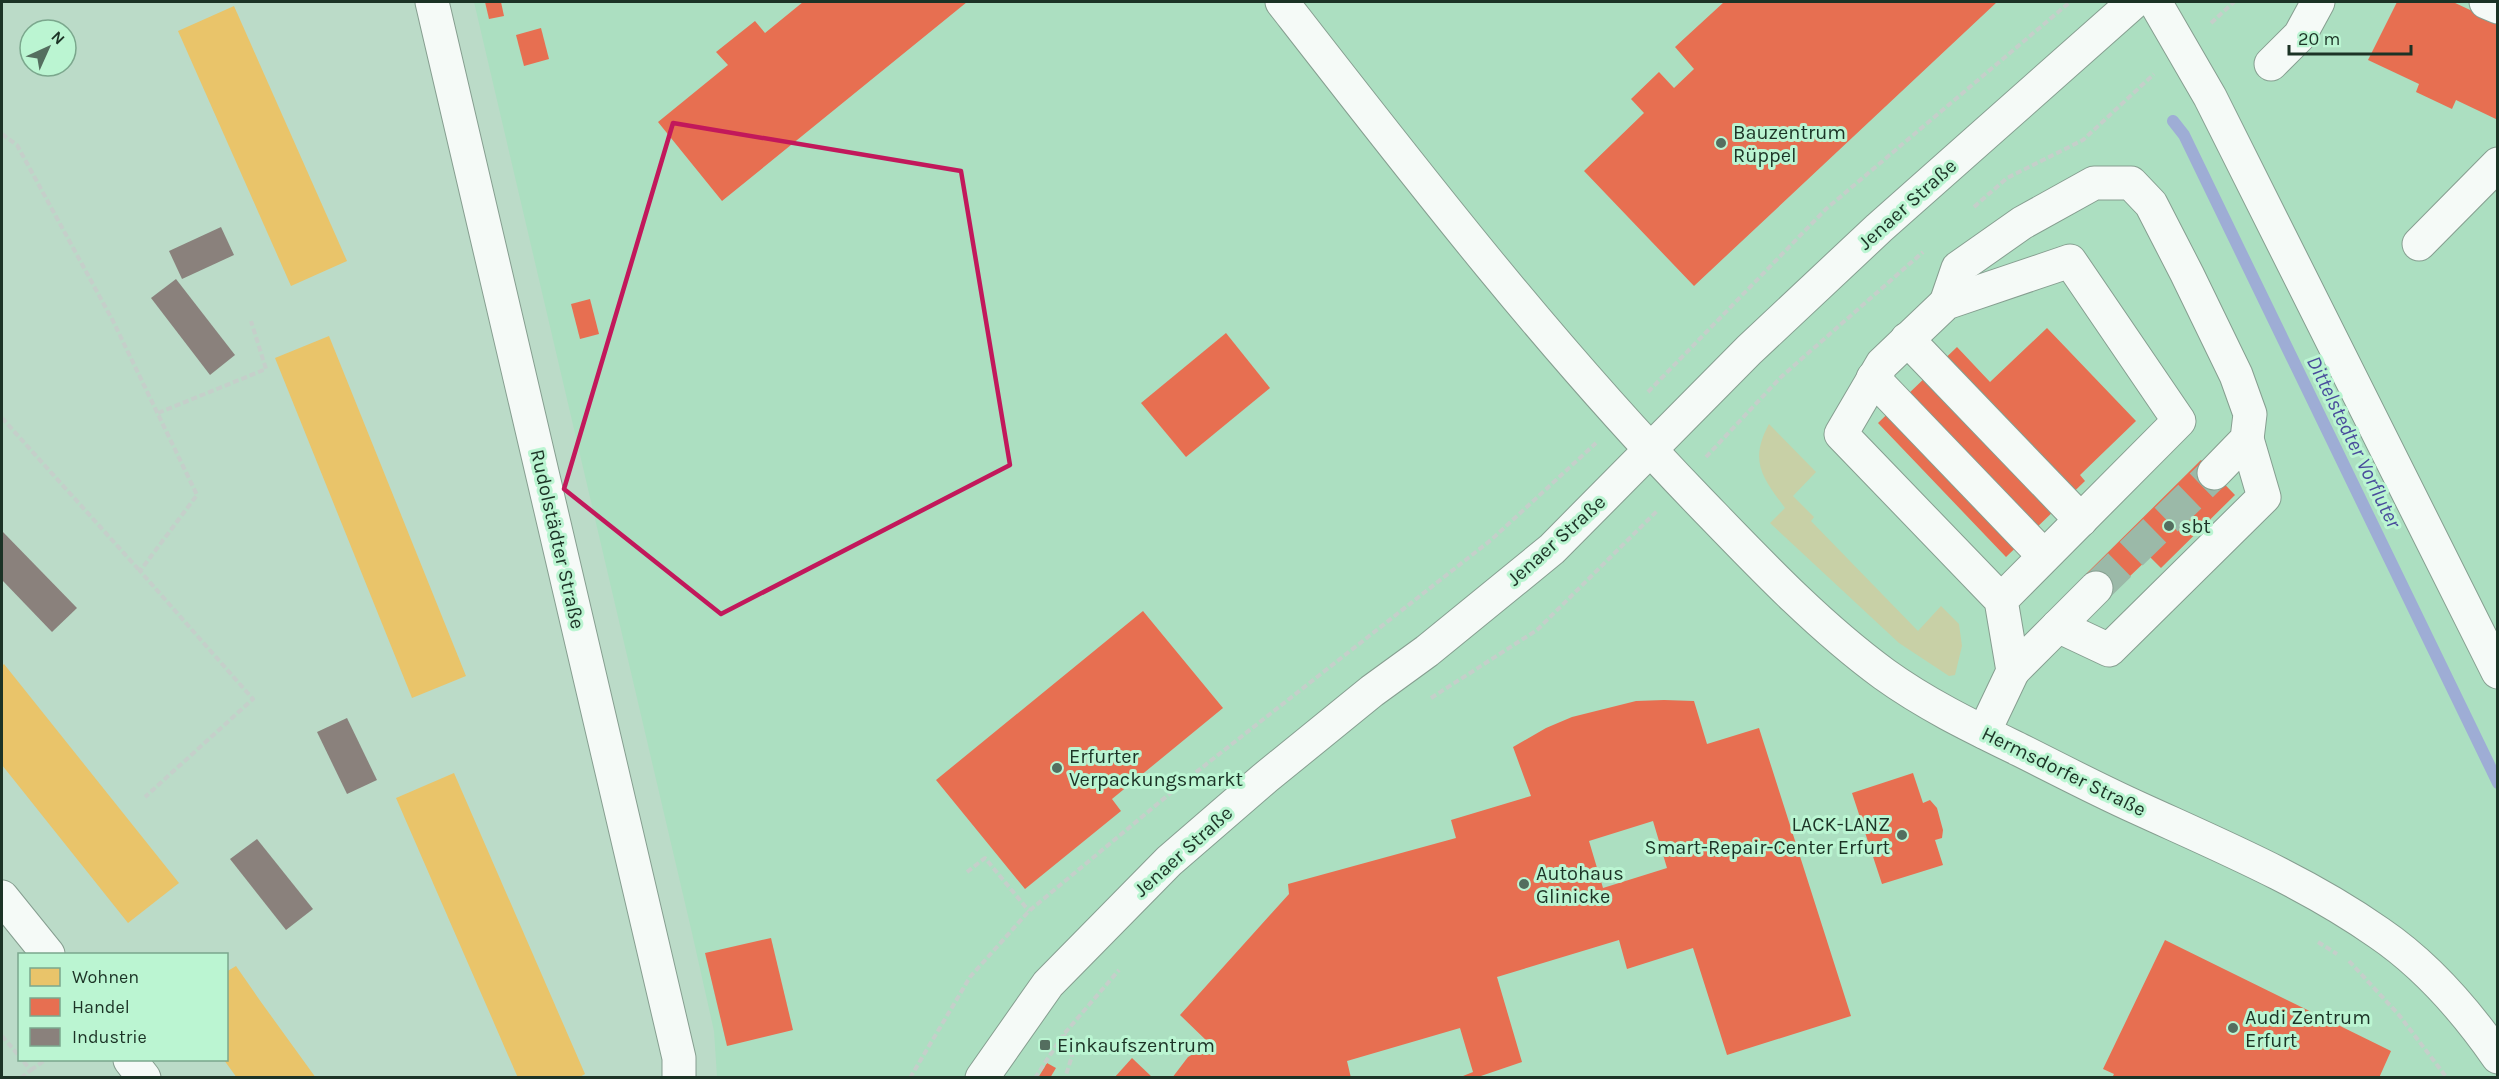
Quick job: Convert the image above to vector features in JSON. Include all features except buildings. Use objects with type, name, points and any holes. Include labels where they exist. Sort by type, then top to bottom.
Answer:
[{"type":"street","name":"Rudolstädter Straße","points":[[432,2],[679,1058],[680,1077]]},
{"type":"street","name":"Hermsdorfer Straße","points":[[1282,2],[1552,341],[1621,420],[1820,621],[1881,672],[1922,700],[2132,806],[2291,879],[2338,906],[2383,935],[2488,1023],[2498,1057]]},
{"type":"street","name":"Jenaer Straße","points":[[981,1077],[1048,984],[1169,861],[1265,778],[1552,549],[1749,350],[1879,228],[2134,2]]},
{"type":"street","points":[[2155,2],[2210,97],[2498,672]]},
{"type":"street","points":[[2271,64],[2300,35],[2318,2]]},
{"type":"street","points":[[2486,2],[2498,7]]},
{"type":"street","points":[[2419,244],[2498,164]]},
{"type":"street","points":[[1946,303],[1958,268],[2022,223],[2094,183],[2131,183],[2151,204],[2236,375],[2250,414],[2247,439],[2264,497],[2109,650],[2058,627]]},
{"type":"street","points":[[2001,600],[2179,421],[2070,261],[1946,303],[1882,364],[1842,434],[2001,600],[2013,671]]},
{"type":"street","points":[[1907,339],[2081,520]]},
{"type":"street","points":[[1873,378],[2044,556]]},
{"type":"street","points":[[2214,473],[2247,439]]},
{"type":"street","points":[[1984,732],[2013,671],[2096,588]]},
{"type":"street","points":[[2,897],[47,953]]},
{"type":"street","points":[[132,1061],[144,1077]]},
{"type":"path","points":[[910,1077],[970,977],[1029,911],[1185,781],[1491,540],[1621,420],[1826,209],[2070,2]]},
{"type":"path","points":[[2,134],[17,146],[113,321],[197,495],[140,571]]},
{"type":"path","points":[[158,413],[266,369],[251,321]]},
{"type":"path","points":[[2,418],[253,699],[145,797]]},
{"type":"path","points":[[1429,699],[1537,630],[1656,512]]},
{"type":"path","points":[[967,872],[985,858],[1029,911]]},
{"type":"path","points":[[1035,1077],[1064,1034],[1124,963]]},
{"type":"path","points":[[1064,1034],[1072,1056],[1065,1077]]},
{"type":"path","points":[[2,1036],[18,1055]]},
{"type":"path","points":[[24,1061],[31,1070]]},
{"type":"path","points":[[21,1077],[42,1061]]},
{"type":"highlighted area","points":[[673,123],[961,171],[1010,465],[721,614],[564,489]]},
{"type":"shaded area","points":[[474,2],[2497,2],[2497,1077],[717,1077],[714,1031],[692,933]]},
{"type":"shaded area","points":[[1769,424],[1816,472],[1793,496],[1814,517],[1811,521],[1918,631],[1941,606],[1959,624],[1962,646],[1955,675],[1949,676],[1899,643],[1770,523],[1785,508],[1765,478],[1759,459],[1763,437]]},
{"type":"waterway","name":"Dittelstedter Vorfluter","points":[[2173,121],[2184,135],[2498,783]]},
{"type":"tunnel","points":[[2096,588],[2214,473]]},
{"type":"place","name":"Bauzentrum Rüppel","points":[[1721,143]]},
{"type":"place","name":"sbt","points":[[2169,526]]},
{"type":"place","name":"Erfurter Verpackungsmarkt","points":[[1057,768]]},
{"type":"place","name":"LACK-LANZ Smart-Repair-Center Erfurt","points":[[1902,835]]},
{"type":"place","name":"Autohaus Glinicke","points":[[1524,884]]},
{"type":"place","name":"Audi Zentrum Erfurt","points":[[2233,1028]]},
{"type":"place","name":"Einkaufszentrum","points":[[1045,1045]]}]
